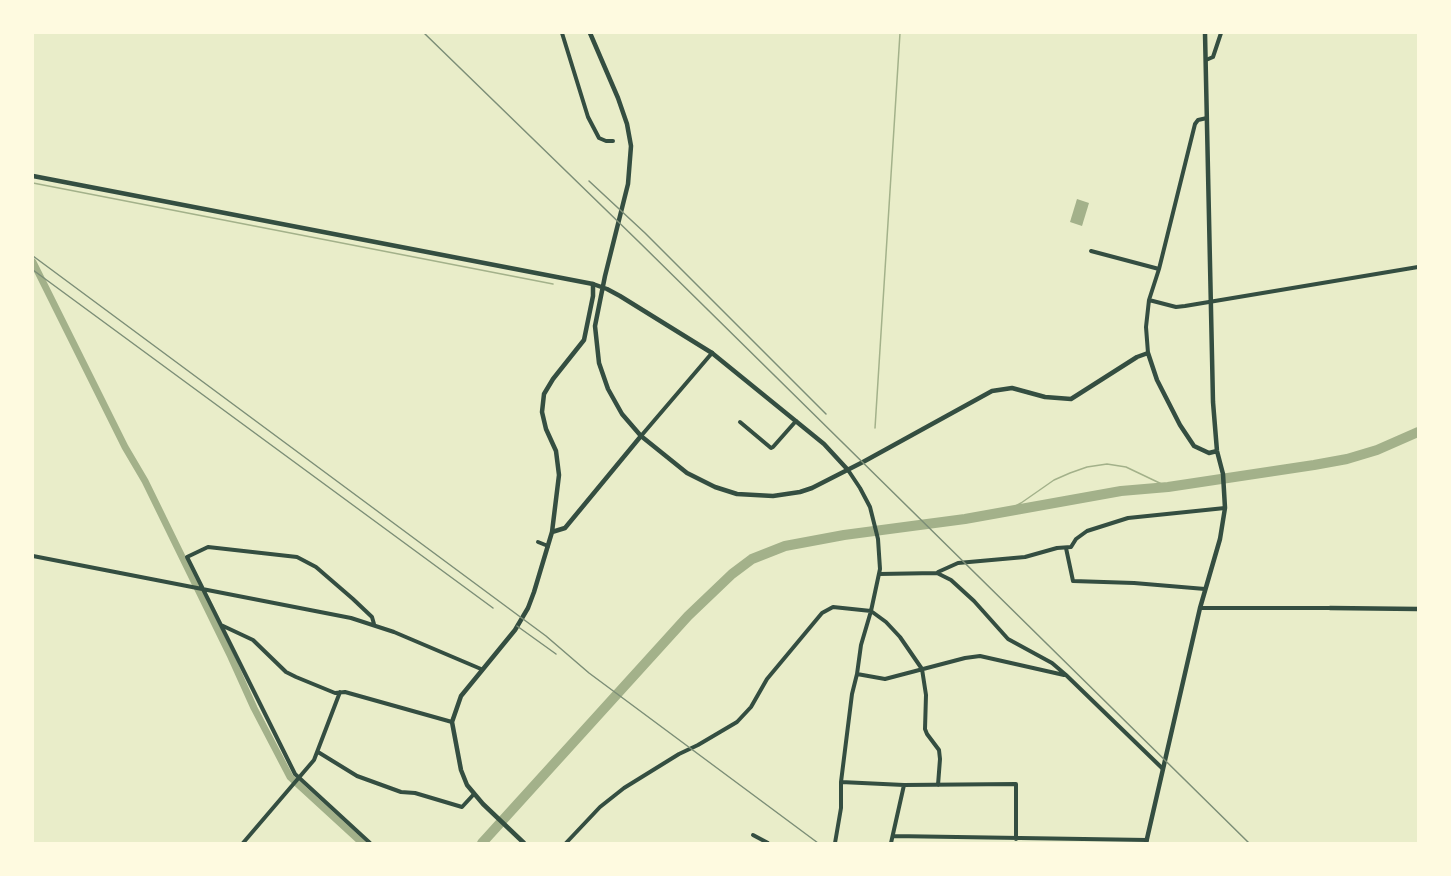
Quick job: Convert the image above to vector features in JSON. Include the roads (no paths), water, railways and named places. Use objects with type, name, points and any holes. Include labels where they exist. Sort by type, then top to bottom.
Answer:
[{"type":"main road","points":[[590,33],[618,98],[629,135],[630,165],[624,205],[599,303],[595,326],[596,350],[608,389],[622,414],[641,436],[687,473],[716,488],[737,494],[761,497],[787,495],[812,488],[848,470],[993,391],[1012,388],[1045,397],[1071,399],[1148,352],[1157,380],[1180,425],[1194,446],[1209,453],[1217,451]]},
{"type":"main road","points":[[1147,841],[1200,608],[1220,539],[1225,506],[1213,402],[1205,33]]},
{"type":"main road","points":[[33,176],[593,284],[607,289],[712,353],[824,444],[848,470]]},
{"type":"main road","points":[[524,843],[483,804],[467,785],[461,770],[452,722],[461,696],[523,617],[534,592],[552,532],[557,497],[558,463],[542,412],[544,394],[584,340],[590,316],[593,284]]},
{"type":"main road","points":[[552,532],[565,528],[641,436]]},
{"type":"main road","points":[[1330,608],[1418,609]]},
{"type":"street","points":[[562,33],[588,117],[599,138],[613,141]]},
{"type":"street","points":[[1206,60],[1213,57],[1221,33]]},
{"type":"street","points":[[1148,352],[1146,327],[1149,300],[1159,269],[1195,124],[1198,120],[1207,118]]},
{"type":"street","points":[[1091,251],[1159,269]]},
{"type":"street","points":[[1149,300],[1176,306],[1211,302],[1418,267]]},
{"type":"street","points":[[641,436],[712,353]]},
{"type":"street","points":[[740,422],[771,448],[796,421]]},
{"type":"street","points":[[835,843],[841,808],[841,782],[852,694],[861,645],[872,611],[879,574],[876,532],[870,507],[848,470]]},
{"type":"street","points":[[879,574],[937,573],[958,563],[1024,557],[1071,547],[1076,539],[1088,531],[1128,518],[1225,506]]},
{"type":"street","points":[[538,542],[548,546]]},
{"type":"street","points":[[370,843],[298,778],[257,702],[187,557],[208,547],[297,557],[316,567],[372,617],[374,624]]},
{"type":"street","points":[[1065,548],[1073,581],[1205,589]]},
{"type":"street","points":[[33,556],[351,618],[374,624],[481,669]]},
{"type":"street","points":[[937,573],[951,580],[974,601],[1008,639],[1052,663],[1066,675],[1163,770]]},
{"type":"street","points":[[566,843],[600,807],[624,788],[737,722],[751,707],[766,679],[822,613],[833,607],[872,611],[900,637],[922,669],[926,695],[925,729],[939,750],[938,785]]},
{"type":"street","points":[[1200,608],[1330,608]]},
{"type":"street","points":[[220,625],[229,627],[253,640],[286,672],[329,691],[452,722]]},
{"type":"street","points":[[857,674],[885,679],[981,656],[1066,675]]},
{"type":"street","points":[[243,843],[309,766],[318,752],[340,692]]},
{"type":"street","points":[[318,752],[357,776],[401,792],[415,793],[462,807],[474,794]]},
{"type":"street","points":[[841,782],[904,785],[1016,784],[1016,839]]},
{"type":"street","points":[[891,843],[904,785]]},
{"type":"street","points":[[753,835],[768,843]]},
{"type":"street","points":[[893,836],[1147,841]]},
{"type":"waterway","points":[[875,428],[900,33]]},
{"type":"waterway","points":[[33,183],[553,284]]},
{"type":"waterway","points":[[33,262],[125,447],[145,481],[254,708],[290,777],[362,843]]},
{"type":"waterway","points":[[482,843],[688,616],[732,574],[752,559],[785,546],[844,535],[965,519],[1121,491],[1168,487],[1347,459],[1377,450],[1418,432]]},
{"type":"waterway","points":[[994,514],[1005,512],[1021,503],[1054,480],[1087,467],[1107,464],[1126,467],[1168,487]]},
{"type":"railway","points":[[424,33],[1249,843]]},
{"type":"railway","points":[[589,181],[645,233],[826,414]]},
{"type":"railway","points":[[33,256],[546,636],[589,673],[818,843]]},
{"type":"railway","points":[[33,270],[493,608]]},
{"type":"railway","points":[[517,626],[556,654]]}]
